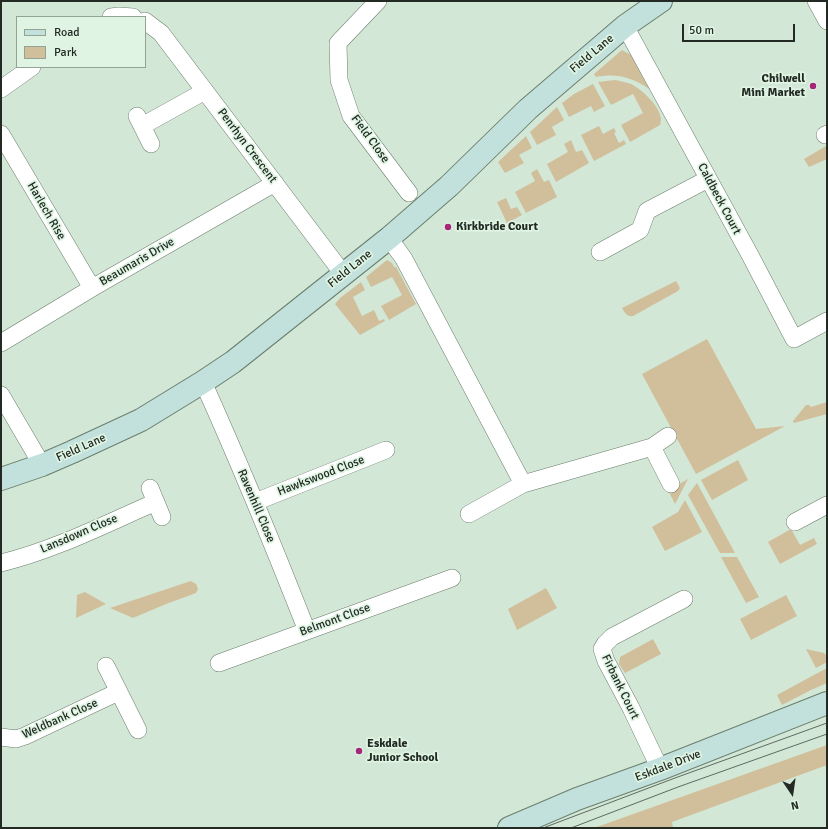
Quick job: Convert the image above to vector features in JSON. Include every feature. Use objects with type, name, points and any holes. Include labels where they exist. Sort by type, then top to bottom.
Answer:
[{"type":"street","name":"Field Close","points":[[378,1],[338,43],[339,80],[351,116],[409,193]]},
{"type":"street","name":"Field Lane","points":[[1,479],[42,465],[141,420],[233,362],[389,238],[449,186],[528,109],[625,26],[661,1]]},
{"type":"street","points":[[816,1],[827,21]]},
{"type":"street","name":"Penrhyn Crescent","points":[[146,22],[161,33],[344,275]]},
{"type":"street","name":"Caldbeck Court","points":[[625,26],[794,339],[827,321]]},
{"type":"street","points":[[1,89],[31,68]]},
{"type":"street","points":[[152,144],[139,121],[205,91]]},
{"type":"street","name":"Harlech Rise","points":[[1,134],[92,288]]},
{"type":"street","points":[[600,252],[640,230],[646,211],[708,179]]},
{"type":"street","name":"Beaumaris Drive","points":[[1,343],[92,288],[275,184]]},
{"type":"street","points":[[389,238],[404,259],[523,484]]},
{"type":"street","name":"Ravenhill Close","points":[[203,382],[255,502],[307,631]]},
{"type":"street","points":[[1,395],[42,465]]},
{"type":"street","points":[[468,514],[523,484],[652,447],[668,436]]},
{"type":"street","points":[[652,447],[671,484]]},
{"type":"street","name":"Hawkswood Close","points":[[255,502],[386,450]]},
{"type":"street","name":"Lansdown Close","points":[[1,563],[21,558],[59,544],[152,495],[162,517]]},
{"type":"street","points":[[794,522],[827,505]]},
{"type":"street","name":"Belmont Close","points":[[219,663],[452,578]]},
{"type":"street","name":"Firbank Court","points":[[660,770],[631,708],[606,661],[602,649],[612,637],[684,599]]},
{"type":"street","points":[[106,666],[138,730]]},
{"type":"street","name":"Weldbank Close","points":[[1,737],[16,739],[25,736],[118,692]]},
{"type":"street","name":"Eskdale Drive","points":[[509,828],[577,799],[660,770],[827,703]]},
{"type":"green space","points":[[622,50],[631,55],[649,89],[624,77],[596,77],[594,74]]},
{"type":"green space","points":[[615,80],[631,84],[636,87],[657,107],[660,114],[660,125],[630,142],[621,125],[643,113],[633,94],[611,105],[598,82]]},
{"type":"green space","points":[[593,84],[605,106],[594,112],[591,106],[569,117],[562,103],[574,94]]},
{"type":"green space","points":[[557,107],[564,120],[552,127],[556,135],[537,145],[530,132]]},
{"type":"green space","points":[[599,126],[603,134],[614,128],[616,132],[614,133],[619,143],[624,140],[626,144],[594,161],[581,135]]},
{"type":"green space","points":[[526,136],[532,148],[519,155],[524,163],[505,173],[498,162]]},
{"type":"green space","points":[[571,140],[576,152],[582,150],[589,163],[556,182],[547,164],[568,152],[564,144]]},
{"type":"green space","points":[[826,146],[827,159],[809,167],[804,159]]},
{"type":"green space","points":[[537,169],[544,182],[549,180],[557,197],[526,213],[515,192],[535,181],[531,173]]},
{"type":"green space","points":[[506,198],[511,209],[517,207],[522,215],[507,223],[497,202]]},
{"type":"green space","points":[[387,260],[392,263],[394,267],[396,267],[416,304],[389,320],[381,306],[402,295],[392,277],[371,287],[366,277]]},
{"type":"green space","points":[[676,281],[680,288],[678,291],[633,316],[625,313],[622,308]]},
{"type":"green space","points":[[361,282],[365,290],[353,297],[362,316],[374,310],[379,321],[384,319],[385,321],[360,335],[335,304],[340,298]]},
{"type":"green space","points":[[707,339],[756,429],[785,426],[696,474],[642,374]]},
{"type":"green space","points":[[827,402],[827,414],[794,423],[793,421],[806,405],[811,407]]},
{"type":"green space","points":[[738,460],[748,480],[712,500],[701,480]]},
{"type":"green space","points":[[688,479],[675,504],[668,490]]},
{"type":"green space","points":[[697,483],[735,553],[720,553],[688,495]]},
{"type":"green space","points":[[685,500],[702,532],[665,551],[652,527],[678,512]]},
{"type":"green space","points":[[791,529],[800,545],[814,538],[817,544],[780,564],[768,542]]},
{"type":"green space","points":[[721,557],[737,557],[759,597],[746,603]]},
{"type":"green space","points":[[191,581],[196,584],[198,589],[196,593],[133,618],[110,608]]},
{"type":"green space","points":[[546,588],[557,608],[517,630],[508,609]]},
{"type":"green space","points":[[85,592],[106,604],[76,618],[77,595]]},
{"type":"green space","points":[[786,595],[797,616],[751,640],[740,619]]},
{"type":"green space","points":[[653,639],[661,654],[625,673],[619,664],[620,657]]},
{"type":"green space","points":[[806,649],[824,653],[827,656],[827,662],[816,668]]},
{"type":"green space","points":[[827,668],[827,683],[782,705],[777,695]]},
{"type":"green space","points":[[827,745],[827,765],[672,822],[673,828],[594,828]]},
{"type":"tram line","points":[[543,828],[827,723]]},
{"type":"tram line","points":[[571,828],[678,787],[827,734]]},
{"type":"place","name":"Chilwell Mini Market","points":[[813,86]]},
{"type":"place","name":"Kirkbride Court","points":[[448,227]]},
{"type":"place","name":"Eskdale Junior School","points":[[359,751]]}]
